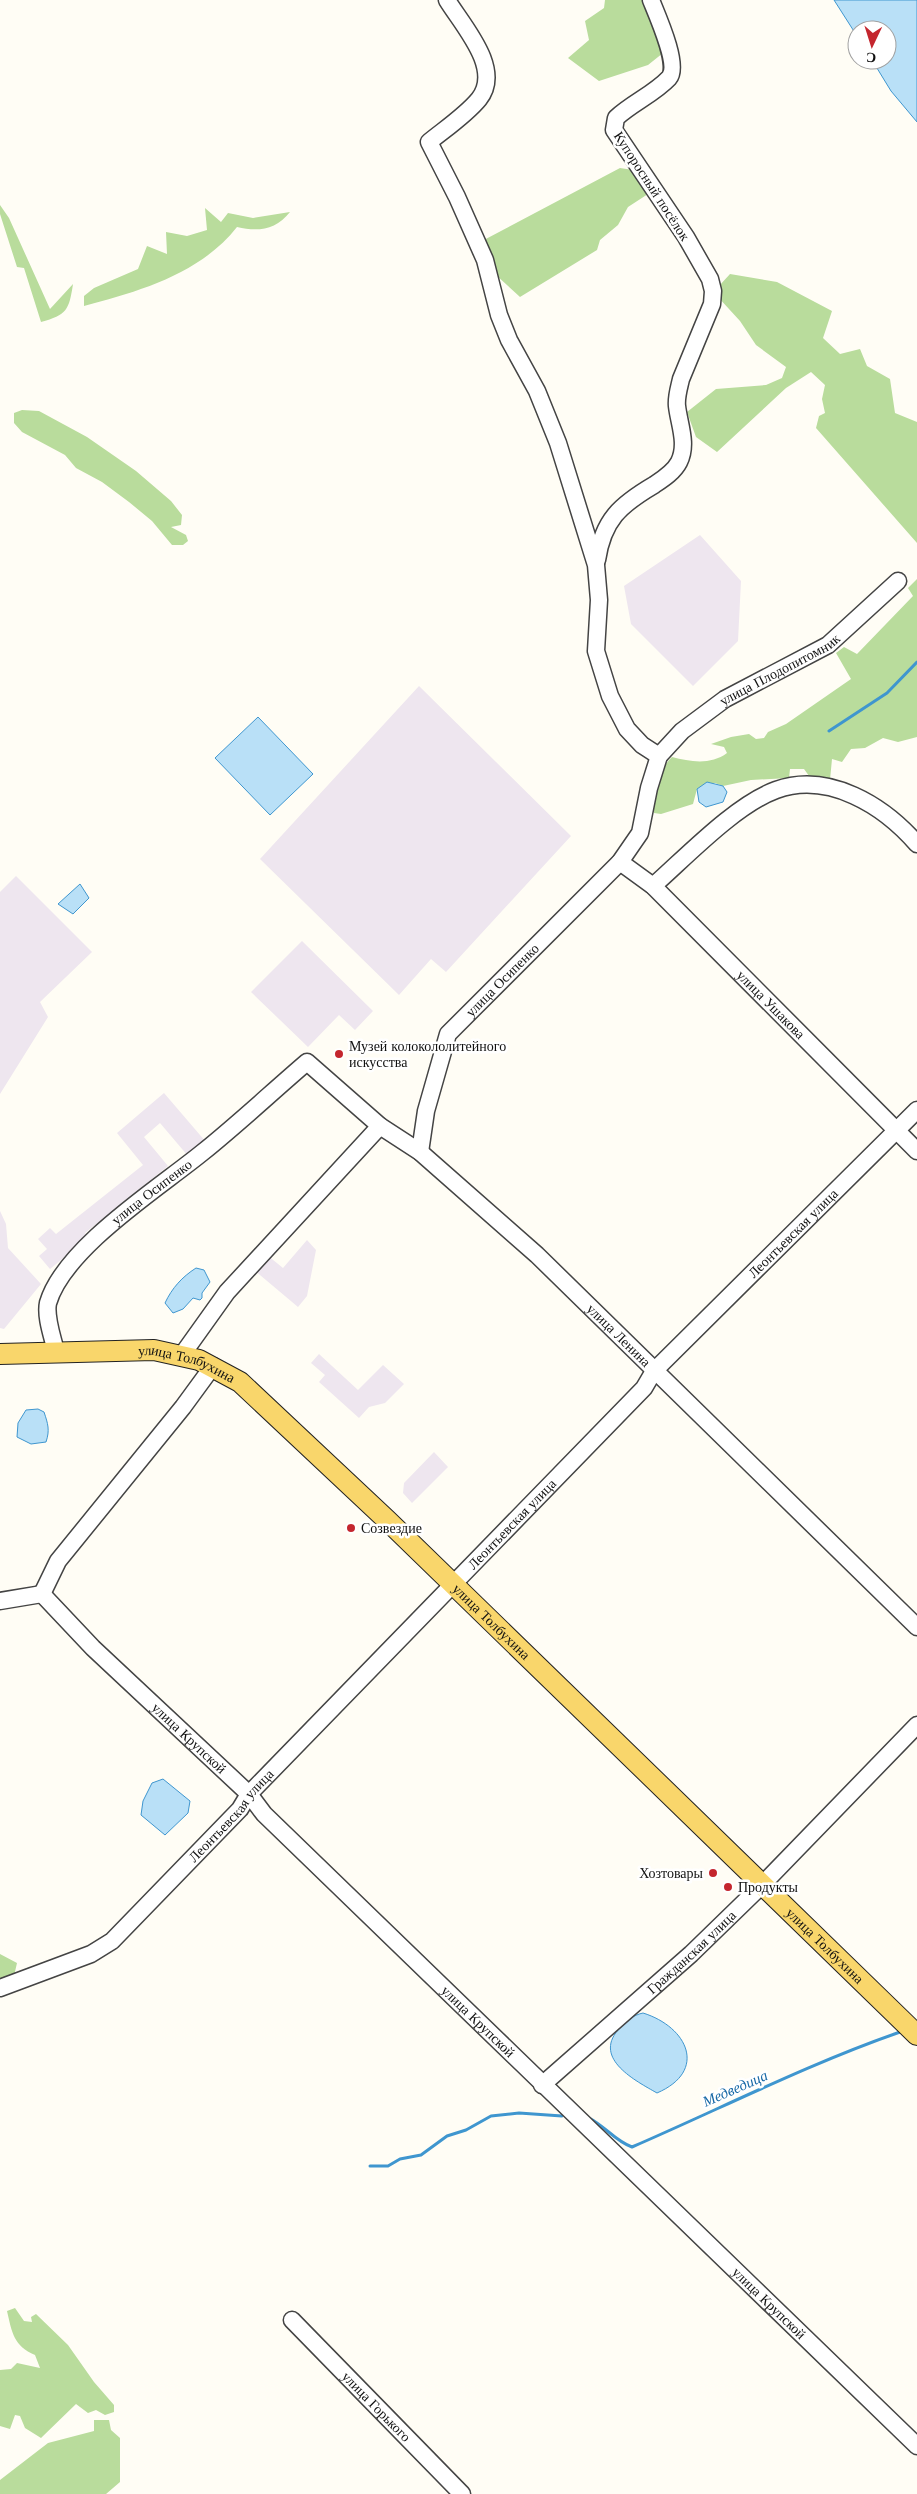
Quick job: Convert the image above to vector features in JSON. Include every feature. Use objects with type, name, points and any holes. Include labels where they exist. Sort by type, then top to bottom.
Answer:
[{"type":"main road","name":"улица Толбухина","points":[[0,1354],[154,1350],[182,1355],[213,1366],[248,1388],[917,2036]]},
{"type":"street","points":[[447,0],[485,62],[488,78],[485,90],[478,100],[429,142],[457,197],[485,260],[499,315],[509,340],[546,411],[558,443],[596,565],[599,600],[596,641],[599,665],[612,703],[627,729],[642,745],[659,756]]},
{"type":"street","name":"Купоросный посёлок","points":[[596,565],[602,536],[611,518],[627,502],[664,478],[680,461],[683,437],[676,403],[680,379],[712,304],[713,291],[710,279],[686,237],[614,130],[616,118],[663,83],[672,72],[673,66],[664,33],[651,0]]},
{"type":"street","name":"улица Плодопитомник","points":[[659,756],[682,731],[711,708],[828,645],[898,581]]},
{"type":"street","name":"улица Осипенко","points":[[420,1152],[426,1111],[448,1034],[620,862],[640,832],[649,788],[659,756]]},
{"type":"street","points":[[653,886],[716,830],[768,793],[801,785],[841,791],[877,808],[901,826],[917,844]]},
{"type":"street","name":"улица Ушакова","points":[[620,862],[653,886],[917,1151]]},
{"type":"street","name":"улица Осипенко","points":[[56,1352],[47,1310],[49,1302],[67,1269],[83,1249],[205,1151],[306,1062]]},
{"type":"street","name":"улица Ленина","points":[[306,1062],[380,1126],[420,1152],[537,1255],[917,1627]]},
{"type":"street","name":"Леонтьевская улица","points":[[0,1988],[91,1954],[112,1941],[240,1809],[249,1794],[644,1388],[654,1371],[917,1110]]},
{"type":"street","points":[[182,1355],[227,1292],[380,1126]]},
{"type":"street","points":[[0,1601],[42,1594],[58,1561],[183,1407],[213,1366]]},
{"type":"street","name":"улица Крупской","points":[[42,1594],[93,1648],[249,1794],[264,1814],[917,2446]]},
{"type":"street","name":"Гражданская улица","points":[[542,2085],[691,1954],[762,1885],[917,1725]]},
{"type":"street","name":"улица Горького","points":[[292,2320],[462,2494]]},
{"type":"shaded area","points":[[700,535],[741,581],[738,641],[693,686],[631,624],[624,586]]},
{"type":"shaded area","points":[[419,686],[571,836],[446,972],[431,959],[399,995],[260,859]]},
{"type":"shaded area","points":[[16,876],[92,952],[40,1002],[48,1017],[0,1094],[0,892]]},
{"type":"shaded area","points":[[302,941],[373,1011],[355,1030],[339,1015],[308,1047],[251,992]]},
{"type":"shaded area","points":[[164,1093],[206,1142],[188,1156],[160,1123],[144,1137],[168,1166],[85,1233],[88,1238],[50,1269],[39,1256],[47,1249],[38,1239],[50,1228],[56,1234],[143,1165],[117,1133]]},
{"type":"shaded area","points":[[0,1211],[6,1224],[8,1248],[41,1284],[4,1329],[0,1328]]},
{"type":"shaded area","points":[[307,1240],[316,1250],[307,1296],[298,1307],[254,1270],[267,1255],[283,1268]]},
{"type":"shaded area","points":[[319,1354],[358,1390],[383,1365],[404,1384],[385,1403],[369,1407],[359,1418],[319,1382],[325,1375],[311,1363]]},
{"type":"shaded area","points":[[434,1452],[448,1467],[412,1503],[403,1493],[404,1483]]},
{"type":"green space","points":[[605,0],[643,0],[658,29],[663,53],[648,65],[599,81],[568,58],[589,40],[585,21],[604,8]]},
{"type":"green space","points":[[620,168],[633,170],[648,194],[628,207],[618,225],[600,240],[597,250],[520,297],[496,275],[482,241]]},
{"type":"green space","points":[[0,205],[9,218],[50,309],[73,284],[68,306],[56,317],[41,322],[24,268],[17,267],[0,214]]},
{"type":"green space","points":[[205,208],[221,222],[228,213],[253,218],[290,212],[279,223],[266,228],[237,227],[205,257],[187,269],[168,278],[126,294],[84,306],[84,296],[94,288],[138,269],[147,246],[167,254],[166,232],[187,236],[207,230]]},
{"type":"green space","points":[[730,274],[777,282],[832,311],[823,338],[840,354],[860,349],[867,366],[890,379],[895,413],[917,422],[917,543],[816,428],[819,416],[825,413],[822,399],[825,385],[811,372],[786,388],[717,452],[696,437],[687,412],[716,389],[766,385],[782,378],[786,367],[756,345],[740,321],[718,297],[719,286]]},
{"type":"green space","points":[[22,410],[39,411],[87,437],[136,471],[171,501],[182,515],[181,525],[171,527],[186,535],[188,541],[183,545],[172,545],[152,521],[129,502],[102,482],[76,468],[65,455],[22,432],[14,423],[14,413]]},
{"type":"green space","points":[[917,579],[917,737],[898,742],[883,738],[865,748],[851,749],[842,762],[832,759],[830,780],[812,780],[804,769],[790,769],[789,778],[751,780],[723,786],[715,783],[697,789],[693,804],[661,814],[654,813],[657,783],[667,762],[672,757],[708,761],[721,757],[727,753],[724,747],[711,744],[731,737],[749,734],[756,739],[764,738],[768,732],[786,724],[851,679],[836,653],[844,647],[857,654],[913,596],[908,588]]},
{"type":"green space","points":[[0,1954],[17,1963],[14,1976],[0,1981]]},
{"type":"green space","points":[[15,2308],[24,2321],[32,2322],[31,2317],[36,2314],[68,2345],[94,2382],[114,2405],[114,2412],[105,2415],[96,2410],[88,2413],[76,2404],[41,2438],[25,2428],[20,2416],[15,2415],[10,2429],[0,2426],[0,2370],[11,2369],[17,2363],[40,2368],[35,2355],[22,2347],[15,2338],[7,2311]]},
{"type":"green space","points":[[94,2420],[109,2420],[111,2430],[120,2438],[120,2482],[106,2494],[0,2494],[0,2480],[48,2443],[94,2431]]},
{"type":"water","points":[[834,0],[917,0],[917,122],[891,91],[878,70],[897,70],[897,20],[847,20]]},
{"type":"water","points":[[258,717],[313,774],[270,815],[215,758]]},
{"type":"water","points":[[707,782],[723,786],[727,792],[723,802],[706,807],[699,802],[697,789]]},
{"type":"water","points":[[80,884],[89,898],[73,914],[58,904]]},
{"type":"water","points":[[196,1268],[204,1270],[210,1282],[202,1293],[202,1298],[200,1300],[193,1298],[183,1309],[173,1313],[165,1303],[178,1283]]},
{"type":"water","points":[[38,1409],[44,1412],[48,1434],[46,1442],[31,1444],[17,1437],[18,1423],[26,1410]]},
{"type":"water","points":[[163,1779],[190,1801],[188,1813],[165,1835],[141,1815],[143,1801],[152,1783]]},
{"type":"water","points":[[643,2013],[671,2028],[681,2039],[686,2050],[687,2062],[683,2073],[673,2084],[657,2093],[620,2068],[614,2060],[611,2050],[612,2041],[623,2024],[636,2015]]},
{"type":"waterway","points":[[829,731],[887,693],[917,662]]},
{"type":"waterway","name":"Медведица","points":[[589,2118],[620,2141],[632,2147],[799,2072],[900,2032]]},
{"type":"waterway","name":"Медведица","points":[[370,2166],[388,2166],[400,2159],[421,2155],[447,2136],[466,2130],[491,2116],[519,2113],[562,2116]]},
{"type":"place","name":"Музей колокололитейного искусства","points":[[339,1054]]},
{"type":"place","name":"Созвездие","points":[[351,1528]]},
{"type":"place","name":"Хозтовары","points":[[713,1873]]},
{"type":"place","name":"Продукты","points":[[728,1887]]}]
